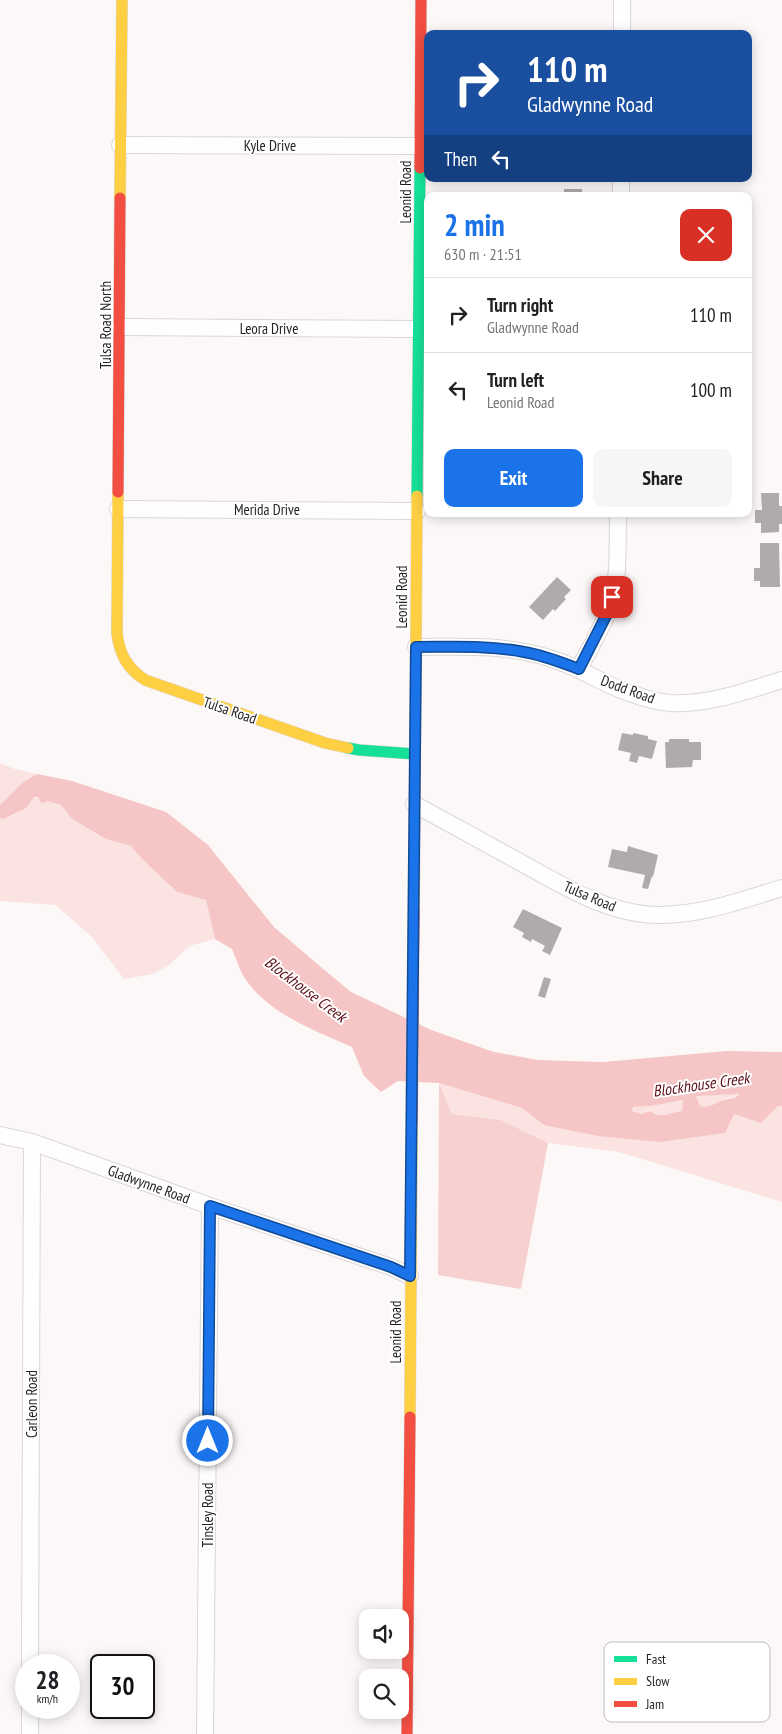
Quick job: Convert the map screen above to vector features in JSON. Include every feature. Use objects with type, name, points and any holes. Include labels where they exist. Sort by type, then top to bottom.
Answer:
[{"type":"street","name":"Tulsa Road North","points":[[119,650],[117,634],[122,0]]},
{"type":"street","name":"Leonid Road","points":[[407,1734],[422,0]]},
{"type":"street","points":[[622,0],[622,30]]},
{"type":"street","name":"Kyle Drive","points":[[120,145],[420,146]]},
{"type":"street","name":"Leora Drive","points":[[120,327],[418,329]]},
{"type":"street","name":"Merida Drive","points":[[118,509],[417,510]]},
{"type":"street","points":[[579,669],[610,608],[617,567],[618,517]]},
{"type":"street","name":"Dodd Road","points":[[416,647],[495,648],[548,657],[579,669],[617,688],[642,697],[668,703],[694,703],[717,700],[782,680]]},
{"type":"street","name":"Tulsa Road","points":[[119,650],[124,662],[133,672],[145,680],[325,743],[360,750],[415,754]]},
{"type":"street","name":"Tulsa Road","points":[[414,804],[575,892],[615,908],[644,914],[679,914],[724,906],[782,888]]},
{"type":"street","name":"Gladwynne Road","points":[[0,1135],[32,1142],[210,1206],[391,1267],[410,1276]]},
{"type":"street","name":"Carleon Road","points":[[30,1654],[32,1142]]},
{"type":"street","name":"Tinsley Road","points":[[205,1734],[210,1206]]},
{"type":"street","points":[[30,1719],[30,1734]]},
{"type":"shaded area","points":[[0,763],[37,774],[22,783],[0,805]]},
{"type":"shaded area","points":[[34,797],[61,805],[72,819],[106,839],[131,846],[177,892],[206,900],[215,939],[189,946],[169,965],[153,974],[124,979],[92,937],[55,905],[0,901],[0,818],[15,815]]},
{"type":"shaded area","points":[[439,1083],[522,1108],[544,1125],[734,1114],[761,1123],[778,1106],[782,1106],[782,1202],[619,1152],[548,1143],[501,1120],[452,1114]]},
{"type":"shaded area","points":[[439,1083],[452,1114],[501,1120],[548,1143],[521,1289],[438,1275]]},
{"type":"shaded area","points":[[741,1093],[707,1107],[700,1106],[695,1096]]},
{"type":"shaded area","points":[[683,1100],[682,1111],[665,1115],[648,1110],[642,1114],[632,1111],[632,1107],[651,1106]]},
{"type":"water","name":"Blockhouse Creek","points":[[37,774],[72,781],[166,812],[208,845],[274,927],[351,992],[431,1030],[494,1052],[538,1060],[603,1062],[727,1051],[782,1052],[782,1106],[778,1106],[761,1123],[734,1114],[725,1133],[659,1142],[598,1136],[544,1125],[522,1108],[439,1083],[398,1081],[381,1092],[364,1076],[352,1047],[293,1020],[254,990],[242,974],[232,949],[215,939],[206,900],[177,892],[131,846],[106,839],[72,819],[61,805],[47,801],[44,803],[40,802],[38,797],[34,797],[26,808],[4,819],[0,818],[0,805],[22,783]],"holes":[[[740,1094],[734,1098],[707,1107],[700,1106],[696,1096]],[[683,1100],[682,1111],[666,1115],[658,1115],[650,1111],[642,1114],[632,1111],[633,1107],[651,1106]]]},
{"type":"building","points":[[564,189],[582,189],[582,192],[564,192]]},
{"type":"building","points":[[761,493],[779,493],[779,506],[782,506],[782,524],[779,524],[779,532],[761,533],[761,523],[755,523],[755,510],[762,510]]},
{"type":"building","points":[[760,543],[779,543],[780,587],[760,587],[760,581],[754,581],[754,568],[760,568]]},
{"type":"building","points":[[557,577],[571,590],[555,611],[553,609],[543,620],[529,607]]},
{"type":"building","points":[[622,733],[648,736],[648,739],[657,741],[652,759],[639,756],[637,763],[629,761],[631,753],[618,750]]},
{"type":"building","points":[[669,739],[689,739],[689,742],[701,742],[701,760],[693,760],[692,767],[666,768],[665,742],[669,742]]},
{"type":"building","points":[[628,846],[658,855],[648,889],[642,888],[645,875],[608,867],[612,849],[627,852]]},
{"type":"building","points":[[523,909],[562,928],[550,955],[542,951],[545,946],[532,939],[531,942],[522,937],[524,933],[513,927]]},
{"type":"building","points":[[544,977],[551,979],[545,998],[538,996]]},
{"type":"traffic: fast","points":[[417,496],[420,168]]},
{"type":"traffic: fast","points":[[348,748],[415,754]]},
{"type":"traffic: slow","points":[[120,198],[122,0]]},
{"type":"traffic: slow","points":[[118,492],[117,634],[122,655],[133,671],[145,680],[325,743],[348,748]]},
{"type":"traffic: slow","points":[[414,910],[417,496]]},
{"type":"traffic: slow","points":[[410,1417],[412,1123]]},
{"type":"traffic: jam","points":[[420,168],[421,0]]},
{"type":"traffic: jam","points":[[118,492],[120,198]]},
{"type":"traffic: jam","points":[[412,1123],[414,910]]},
{"type":"traffic: jam","points":[[407,1734],[410,1417]]},
{"type":"route","points":[[208,1441],[210,1206],[391,1267],[410,1276],[416,647],[495,648],[548,657],[579,669],[610,608],[612,597]]}]
